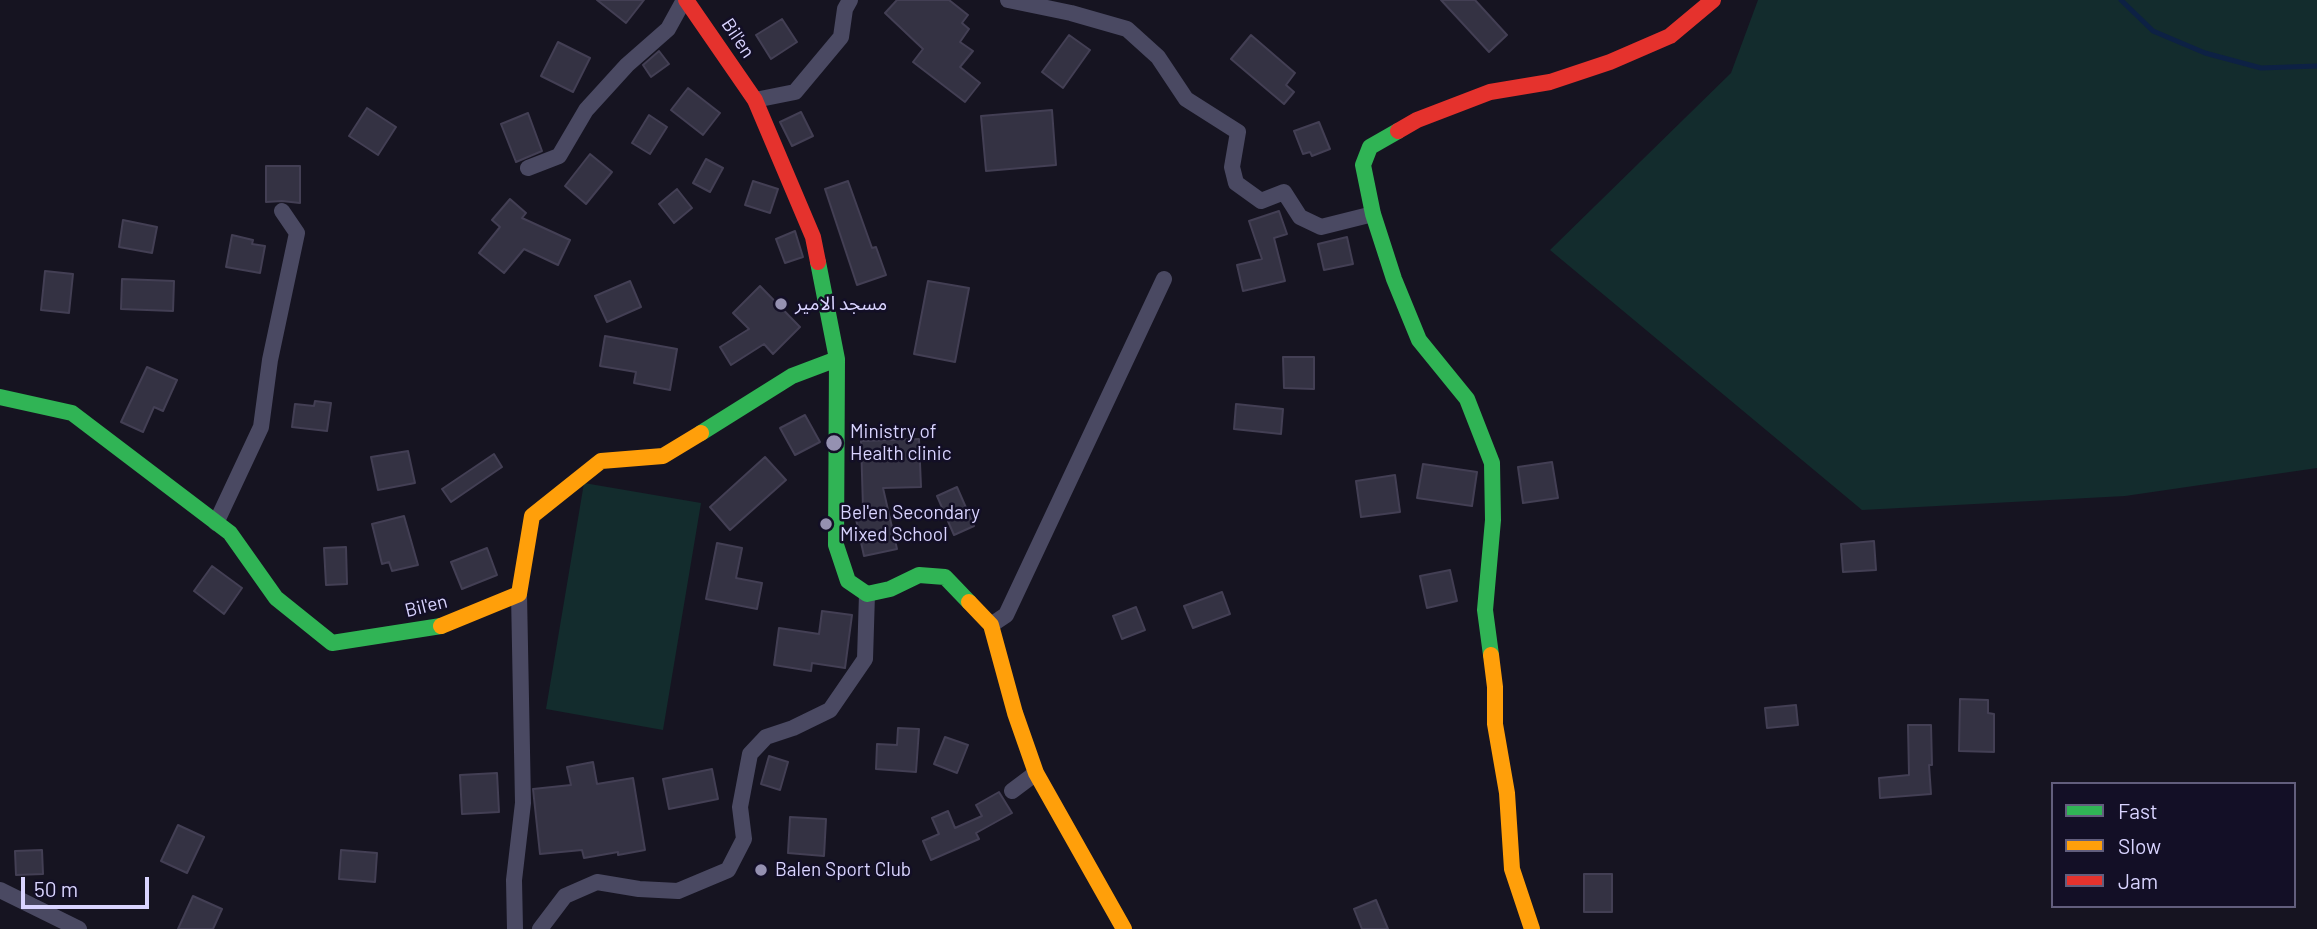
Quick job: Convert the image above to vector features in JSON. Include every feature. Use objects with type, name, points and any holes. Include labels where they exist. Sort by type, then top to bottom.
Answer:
[{"type":"street","name":"Bil'en","points":[[685,0],[755,100],[813,237],[837,359],[834,488],[836,545],[848,581],[867,594]]},
{"type":"street","points":[[528,168],[559,156],[586,110],[626,65],[668,29],[685,0]]},
{"type":"street","points":[[755,100],[795,92],[841,37],[845,9],[850,0]]},
{"type":"street","points":[[1008,0],[1072,13],[1128,29],[1158,57],[1186,99],[1238,132],[1231,167],[1236,183],[1261,201],[1284,192],[1300,217],[1321,227],[1373,214]]},
{"type":"street","points":[[1532,929],[1511,869],[1507,793],[1495,724],[1496,687],[1485,610],[1493,520],[1492,463],[1467,399],[1419,340],[1394,279],[1373,214],[1363,165],[1370,147],[1417,120],[1490,92],[1550,82],[1610,62],[1670,36],[1713,0]]},
{"type":"street","points":[[216,523],[261,427],[270,360],[297,233],[282,211]]},
{"type":"street","points":[[990,625],[1006,615],[1164,279]]},
{"type":"street","points":[[514,929],[513,880],[523,803],[519,594],[531,516],[601,461],[663,456],[792,376],[837,359]]},
{"type":"street","name":"Bil'en","points":[[0,397],[72,413],[230,533],[276,598],[332,643],[436,628],[519,594]]},
{"type":"street","points":[[540,929],[565,896],[597,881],[639,889],[678,891],[728,870],[744,839],[740,807],[750,754],[766,737],[793,728],[830,710],[865,659],[867,594],[890,589],[919,575],[945,577],[990,625],[1015,713],[1036,773],[1124,929]]},
{"type":"street","points":[[1012,791],[1036,773]]},
{"type":"street","points":[[0,890],[79,929]]},
{"type":"green space","points":[[1758,0],[2317,0],[2317,468],[2125,496],[1862,510],[1550,250],[1731,73]]},
{"type":"green space","points":[[584,483],[701,503],[663,730],[546,709]]},
{"type":"building","points":[[597,0],[644,0],[626,23]]},
{"type":"building","points":[[897,0],[949,0],[968,15],[962,23],[969,29],[960,42],[973,51],[960,67],[980,83],[965,102],[913,62],[923,49],[885,13]]},
{"type":"building","points":[[1441,0],[1475,0],[1507,35],[1489,52]]},
{"type":"building","points":[[782,19],[797,42],[771,59],[756,35]]},
{"type":"building","points":[[1069,35],[1090,50],[1063,88],[1042,72]]},
{"type":"building","points":[[1251,35],[1295,73],[1286,85],[1294,92],[1284,104],[1231,59]]},
{"type":"building","points":[[558,42],[590,58],[573,92],[541,76]]},
{"type":"building","points":[[659,51],[669,64],[651,77],[643,65]]},
{"type":"building","points":[[688,88],[720,113],[703,135],[671,110]]},
{"type":"building","points":[[367,108],[396,127],[378,155],[349,136]]},
{"type":"building","points":[[1052,110],[1056,165],[986,171],[981,116]]},
{"type":"building","points":[[801,112],[813,136],[792,146],[780,122]]},
{"type":"building","points":[[528,113],[542,151],[516,162],[501,124]]},
{"type":"building","points":[[649,115],[667,127],[650,154],[632,143]]},
{"type":"building","points":[[1319,122],[1330,149],[1312,156],[1310,152],[1303,154],[1294,131]]},
{"type":"building","points":[[590,154],[612,172],[586,204],[565,186]]},
{"type":"building","points":[[706,159],[723,168],[710,192],[693,183]]},
{"type":"building","points":[[266,166],[300,166],[300,203],[266,202]]},
{"type":"building","points":[[753,181],[778,189],[770,213],[745,205]]},
{"type":"building","points":[[848,181],[872,248],[876,247],[886,275],[857,285],[825,189]]},
{"type":"building","points":[[677,189],[692,208],[674,223],[659,204]]},
{"type":"building","points":[[510,199],[526,213],[522,218],[570,240],[558,265],[524,249],[504,273],[479,253],[500,227],[492,220]]},
{"type":"building","points":[[1279,211],[1287,234],[1274,238],[1285,281],[1243,291],[1237,265],[1262,259],[1249,221]]},
{"type":"building","points":[[123,220],[157,227],[152,253],[119,247]]},
{"type":"building","points":[[795,231],[803,257],[785,263],[776,239]]},
{"type":"building","points":[[232,235],[253,240],[252,244],[265,246],[260,273],[226,267]]},
{"type":"building","points":[[1347,237],[1353,264],[1324,270],[1318,244]]},
{"type":"building","points":[[45,271],[73,274],[69,313],[41,310]]},
{"type":"building","points":[[122,279],[174,281],[173,311],[121,309]]},
{"type":"building","points":[[630,281],[641,307],[607,322],[595,296]]},
{"type":"building","points":[[928,281],[969,288],[955,362],[914,354]]},
{"type":"building","points":[[760,286],[800,327],[773,354],[764,344],[731,365],[720,347],[749,329],[733,313]]},
{"type":"building","points":[[605,336],[677,349],[670,390],[634,383],[636,372],[600,366]]},
{"type":"building","points":[[1283,357],[1314,357],[1314,389],[1284,388]]},
{"type":"building","points":[[147,367],[177,380],[163,411],[154,407],[143,432],[121,422]]},
{"type":"building","points":[[315,401],[331,403],[327,431],[292,427],[295,404],[314,406]]},
{"type":"building","points":[[1236,404],[1283,409],[1281,434],[1234,429]]},
{"type":"building","points":[[805,415],[820,442],[795,455],[780,428]]},
{"type":"building","points":[[919,439],[921,487],[883,488],[897,549],[864,556],[854,510],[863,508],[861,441]]},
{"type":"building","points":[[408,451],[415,483],[378,490],[371,457]]},
{"type":"building","points":[[494,454],[502,467],[451,502],[442,489]]},
{"type":"building","points":[[765,457],[786,480],[730,530],[710,507]]},
{"type":"building","points":[[1552,462],[1558,498],[1523,503],[1518,467]]},
{"type":"building","points":[[1423,464],[1477,472],[1472,506],[1417,498]]},
{"type":"building","points":[[1395,475],[1400,512],[1361,517],[1356,481]]},
{"type":"building","points":[[957,487],[974,526],[954,535],[937,496]]},
{"type":"building","points":[[404,516],[418,565],[392,571],[389,562],[382,564],[372,524]]},
{"type":"building","points":[[1874,541],[1876,570],[1843,572],[1841,544]]},
{"type":"building","points":[[717,543],[742,548],[736,578],[762,583],[757,609],[706,599]]},
{"type":"building","points":[[346,547],[347,584],[326,585],[324,548]]},
{"type":"building","points":[[487,548],[497,575],[462,589],[451,562]]},
{"type":"building","points":[[212,566],[242,588],[224,614],[194,591]]},
{"type":"building","points":[[1450,570],[1457,601],[1427,608],[1420,576]]},
{"type":"building","points":[[1222,592],[1230,614],[1193,628],[1184,606]]},
{"type":"building","points":[[1136,607],[1145,630],[1122,639],[1113,616]]},
{"type":"building","points":[[822,611],[852,615],[845,668],[812,663],[811,671],[774,665],[779,628],[819,634]]},
{"type":"building","points":[[1960,699],[1988,700],[1988,713],[1994,714],[1994,752],[1959,751]]},
{"type":"building","points":[[1796,705],[1798,725],[1767,728],[1765,708]]},
{"type":"building","points":[[1908,725],[1931,725],[1931,794],[1880,798],[1879,778],[1909,775]]},
{"type":"building","points":[[898,728],[919,729],[916,772],[876,769],[877,744],[897,745]]},
{"type":"building","points":[[945,737],[968,745],[957,773],[934,764]]},
{"type":"building","points":[[769,756],[788,762],[780,790],[761,784]]},
{"type":"building","points":[[593,762],[597,784],[633,778],[645,850],[584,858],[582,850],[540,854],[533,789],[571,785],[567,767]]},
{"type":"building","points":[[712,769],[718,799],[669,809],[663,779]]},
{"type":"building","points":[[497,773],[499,812],[462,814],[460,775]]},
{"type":"building","points":[[999,792],[1012,813],[976,833],[979,839],[931,860],[923,841],[939,834],[932,818],[948,811],[955,828],[982,816],[976,805]]},
{"type":"building","points":[[790,817],[826,819],[824,856],[788,853]]},
{"type":"building","points":[[178,825],[204,837],[187,873],[161,861]]},
{"type":"building","points":[[42,850],[43,874],[16,875],[15,851]]},
{"type":"building","points":[[341,850],[377,853],[375,882],[339,879]]},
{"type":"building","points":[[1584,874],[1612,874],[1612,912],[1584,912]]},
{"type":"building","points":[[193,896],[222,909],[213,929],[178,929]]},
{"type":"building","points":[[1376,900],[1388,929],[1362,929],[1354,909]]},
{"type":"waterway","points":[[2121,0],[2153,31],[2205,53],[2261,68],[2317,66]]},
{"type":"traffic: fast","points":[[1398,131],[1370,147],[1363,165],[1373,214],[1394,279],[1419,340],[1467,399],[1492,463],[1493,520],[1485,610],[1491,655]]},
{"type":"traffic: fast","points":[[818,262],[837,359],[836,545],[848,581],[867,594],[890,589],[919,575],[945,577],[969,602]]},
{"type":"traffic: fast","points":[[701,433],[792,376],[837,359]]},
{"type":"traffic: fast","points":[[0,397],[72,413],[230,533],[276,598],[332,643],[441,626]]},
{"type":"traffic: slow","points":[[441,626],[519,594],[532,516],[601,461],[663,456],[701,433]]},
{"type":"traffic: slow","points":[[969,602],[991,625],[1015,713],[1036,773],[1124,929]]},
{"type":"traffic: slow","points":[[1491,655],[1495,687],[1495,724],[1507,793],[1512,869],[1532,929]]},
{"type":"traffic: jam","points":[[686,0],[755,100],[813,237],[818,262]]},
{"type":"traffic: jam","points":[[1398,131],[1417,120],[1490,92],[1550,82],[1610,62],[1670,36],[1713,0]]},
{"type":"place","name":"مسجد الامير","points":[[781,304]]},
{"type":"place","name":"Ministry of Health clinic","points":[[834,443]]},
{"type":"place","name":"Bel'en Secondary Mixed School","points":[[826,524]]},
{"type":"place","name":"Balen Sport Club","points":[[761,870]]}]
